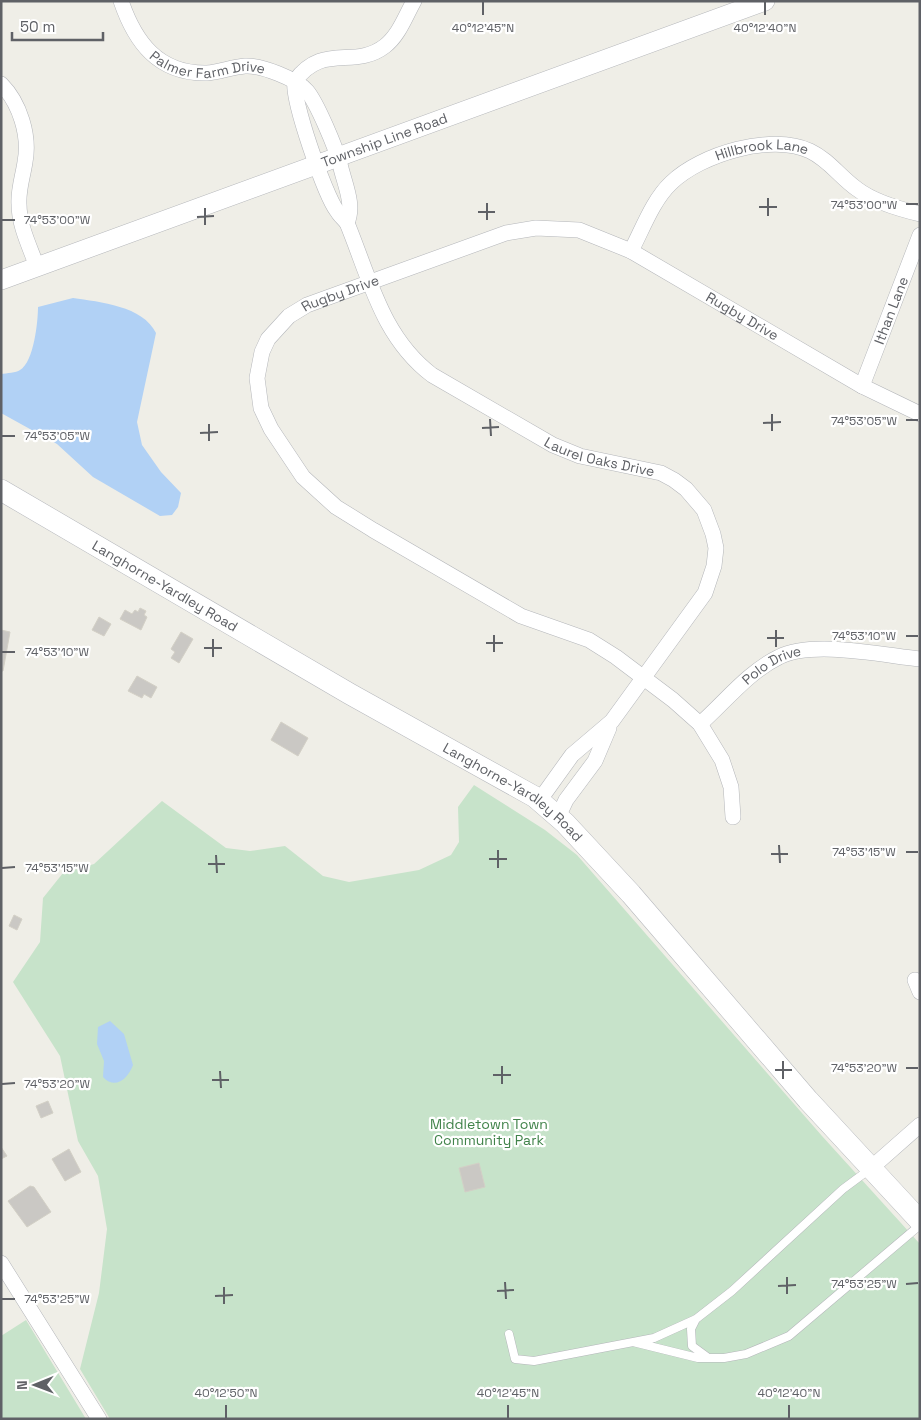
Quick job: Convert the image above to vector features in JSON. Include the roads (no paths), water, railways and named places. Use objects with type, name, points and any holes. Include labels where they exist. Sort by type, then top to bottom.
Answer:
[{"type":"main road","name":"Langhorne-Yardley Road","points":[[1,490],[350,694],[539,801],[558,817],[631,894],[795,1086],[920,1221]]},
{"type":"street","name":"Palmer Farm Drive","points":[[120,1],[132,31],[139,42],[148,51],[174,67],[208,73],[245,66],[262,68],[295,81],[307,91],[338,157]]},
{"type":"street","points":[[316,164],[297,100],[295,81],[305,69],[316,61],[365,55],[385,46],[398,30],[414,1]]},
{"type":"street","name":"Township Line Road","points":[[1,280],[338,157],[732,7],[758,2]]},
{"type":"street","points":[[1,84],[18,108],[26,139],[26,160],[18,202],[26,236],[37,267]]},
{"type":"street","name":"Hillbrook Lane","points":[[631,251],[656,204],[670,183],[703,162],[761,144],[782,144],[809,151],[824,159],[856,188],[872,198],[920,214]]},
{"type":"street","name":"Laurel Oaks Drive","points":[[338,157],[351,204],[347,223]]},
{"type":"street","name":"Laurel Oaks Drive","points":[[316,164],[336,212],[347,223],[391,332],[414,361],[432,375],[553,445],[602,462],[643,469],[668,476],[686,489],[704,510],[713,534],[716,548],[710,581],[692,612],[612,721],[595,761],[566,800],[558,817]]},
{"type":"street","name":"Rugby Drive","points":[[733,817],[731,787],[726,771],[710,738],[700,724],[673,700],[589,640],[521,616],[351,516],[317,491],[290,459],[261,408],[257,378],[262,352],[278,326],[306,305],[485,239],[536,228],[579,230],[631,251],[862,386],[920,414]]},
{"type":"street","name":"Ithan Lane","points":[[862,386],[920,235]]},
{"type":"street","name":"Polo Drive","points":[[700,724],[752,674],[789,652],[812,648],[920,659]]},
{"type":"street","name":"Laurel Oaks Drive","points":[[539,801],[572,755],[612,721]]},
{"type":"street","points":[[870,1169],[920,1124]]},
{"type":"street","points":[[1,1263],[98,1419]]},
{"type":"lane","points":[[509,1334],[515,1359],[534,1361],[654,1338],[696,1319],[732,1291],[843,1189],[870,1169]]},
{"type":"lane","points":[[632,1341],[698,1358],[746,1354],[772,1344],[789,1336],[920,1225]]},
{"type":"lane","points":[[696,1319],[691,1329],[692,1346],[707,1357]]},
{"type":"water","points":[[73,298],[108,304],[131,311],[150,324],[156,333],[137,422],[142,445],[161,472],[181,493],[178,507],[172,515],[160,516],[93,477],[57,444],[1,413],[1,374],[18,371],[25,366],[29,359],[34,341],[38,307]]},
{"type":"water","points":[[110,1021],[124,1034],[133,1065],[128,1075],[116,1083],[112,1083],[103,1077],[104,1061],[97,1044],[98,1027]]},
{"type":"park label","name":"Middletown Town Community Park","points":[[489,1132]]}]
